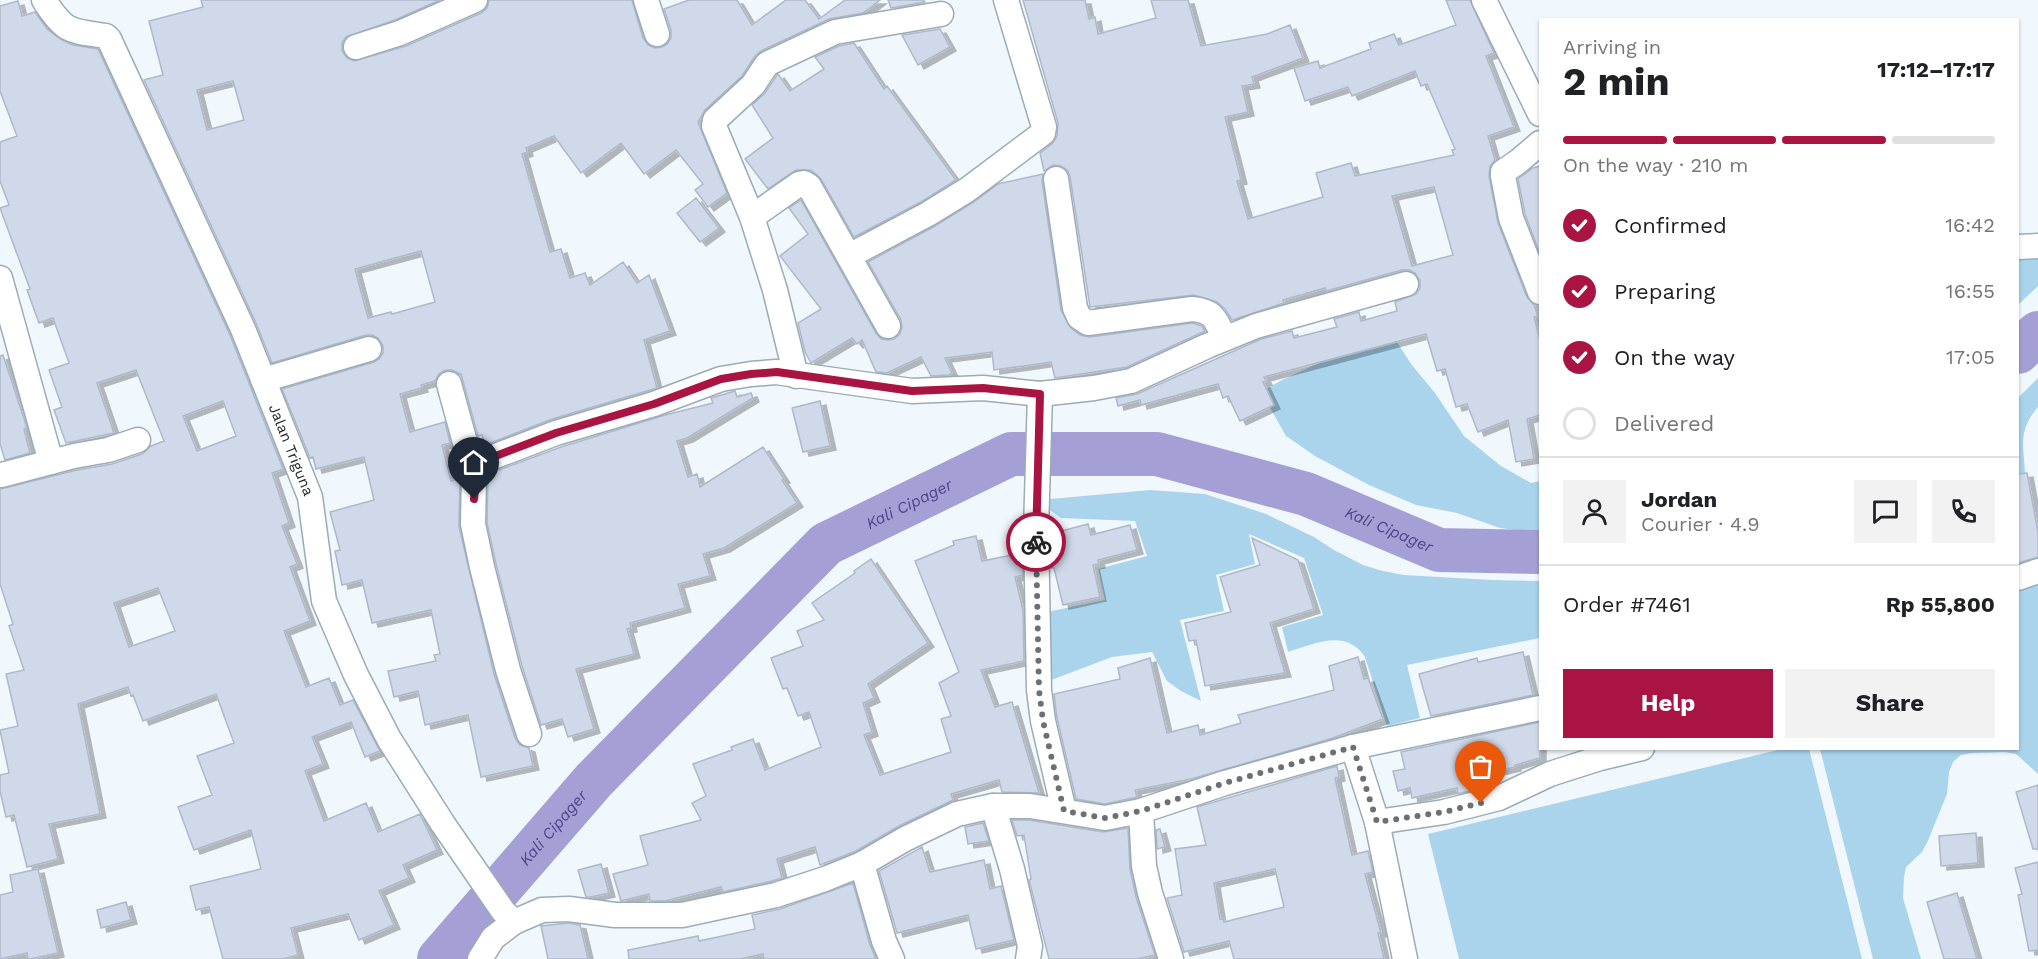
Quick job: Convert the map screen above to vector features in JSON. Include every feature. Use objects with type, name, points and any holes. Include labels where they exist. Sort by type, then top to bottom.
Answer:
[{"type":"street","name":"Jalan Triguna","points":[[44,0],[54,16],[64,26],[75,32],[106,36],[109,39],[243,329],[310,497],[324,601],[356,675],[389,739],[443,824],[508,917]]},
{"type":"street","points":[[356,47],[400,33],[475,0]]},
{"type":"street","points":[[646,0],[657,34]]},
{"type":"street","points":[[849,256],[966,190],[1043,133],[1044,127],[1006,0]]},
{"type":"street","points":[[1484,0],[1539,112]]},
{"type":"street","points":[[796,376],[775,290],[752,217],[714,126],[715,120],[745,95],[767,64],[824,36],[835,32],[941,14]]},
{"type":"street","points":[[1539,144],[1503,172],[1512,218],[1539,289]]},
{"type":"street","points":[[1056,178],[1075,308],[1083,321],[1088,323],[1192,309],[1204,310],[1213,317],[1225,338]]},
{"type":"street","points":[[752,217],[799,184],[804,183],[809,186],[888,326]]},
{"type":"street","points":[[2019,247],[2038,246]]},
{"type":"street","points":[[0,278],[51,462]]},
{"type":"street","points":[[472,465],[556,433],[654,404],[721,379],[751,374],[777,372],[912,391],[983,388],[1040,394],[1131,381],[1256,326],[1406,284]]},
{"type":"street","points":[[263,380],[369,349]]},
{"type":"street","points":[[449,384],[472,465],[475,489],[472,524],[508,670],[529,734]]},
{"type":"street","points":[[1040,394],[1036,501],[1039,690],[1043,721],[1064,811]]},
{"type":"street","points":[[2,475],[108,450],[138,440]]},
{"type":"street","points":[[2019,578],[2038,571]]},
{"type":"street","points":[[480,959],[508,917],[542,910],[569,909],[615,915],[682,915],[776,895],[862,864],[905,839],[957,814],[993,806],[1030,806],[1105,818],[1141,811],[1225,783],[1353,747],[1539,708]]},
{"type":"street","points":[[1353,747],[1377,822],[1405,959]]},
{"type":"street","points":[[1377,822],[1444,812],[1499,798],[1550,774],[1634,750]]},
{"type":"street","points":[[993,806],[1012,869],[1030,946],[1028,959]]},
{"type":"street","points":[[1141,811],[1144,866],[1150,893],[1172,959]]},
{"type":"street","points":[[862,864],[884,941],[892,959]]},
{"type":"shaded area","points":[[2019,254],[2038,254],[2038,286],[2019,304]]},
{"type":"shaded area","points":[[1397,342],[1464,436],[1501,466],[1531,483],[1539,481],[1539,533],[1500,528],[1457,513],[1416,505],[1369,485],[1315,456],[1286,436],[1261,392],[1332,357]]},
{"type":"shaded area","points":[[2038,378],[2038,407],[2030,418],[2023,437],[2024,488],[2019,488],[2019,397]]},
{"type":"shaded area","points":[[1150,490],[1205,494],[1266,514],[1314,537],[1363,565],[1383,571],[1404,575],[1539,581],[1539,638],[1407,665],[1420,718],[1387,726],[1365,657],[1357,648],[1349,643],[1329,641],[1288,652],[1282,627],[1323,615],[1304,558],[1249,534],[1255,564],[1216,575],[1224,611],[1180,620],[1201,701],[1167,681],[1152,652],[1112,657],[1046,682],[1047,612],[1105,600],[1098,569],[1147,556],[1135,521],[1061,518],[1044,506],[1050,499]]},
{"type":"shaded area","points":[[2038,580],[2038,774],[2016,754],[2005,752],[1961,755],[1953,762],[1949,772],[1947,794],[1927,843],[1922,852],[1906,867],[1904,877],[1903,898],[1921,959],[1873,959],[1820,750],[2019,750],[2019,589]]},
{"type":"shaded area","points":[[1778,750],[1809,750],[1862,959],[1459,959],[1428,834]]},
{"type":"building","points":[[201,0],[440,0],[395,20],[346,37],[342,43],[342,51],[347,58],[354,61],[406,46],[481,13],[487,8],[489,0],[632,0],[643,38],[648,45],[655,48],[667,44],[671,38],[671,30],[664,9],[689,0],[737,0],[752,25],[786,0],[805,0],[819,19],[845,0],[880,0],[863,13],[829,19],[761,51],[742,76],[705,110],[698,122],[727,193],[708,207],[695,190],[703,184],[676,150],[644,174],[621,143],[581,173],[554,136],[526,148],[527,152],[522,154],[550,252],[561,249],[570,278],[585,273],[590,285],[623,262],[637,283],[649,275],[670,331],[644,340],[657,388],[552,419],[485,445],[482,435],[478,436],[461,374],[445,370],[435,381],[421,385],[422,388],[400,394],[410,432],[445,422],[450,443],[442,445],[451,481],[460,478],[459,527],[494,674],[515,738],[520,745],[529,748],[533,766],[481,777],[468,715],[425,725],[418,691],[394,697],[388,671],[436,661],[434,655],[440,654],[431,610],[372,623],[362,580],[342,585],[335,551],[340,550],[330,512],[374,500],[364,457],[316,469],[313,457],[310,458],[282,389],[374,362],[383,353],[383,346],[378,338],[366,335],[272,363],[256,323],[144,80],[163,75],[149,21],[203,7]],"holes":[[[233,81],[244,120],[207,130],[197,90]],[[421,251],[435,302],[368,318],[355,269]]]},
{"type":"building","points":[[888,0],[923,0],[925,2],[891,8]]},
{"type":"building","points":[[1023,0],[1085,0],[1089,19],[1095,17],[1098,34],[1156,18],[1151,0],[1188,0],[1201,46],[1267,34],[1290,25],[1303,58],[1252,77],[1254,84],[1242,86],[1248,112],[1225,117],[1241,180],[1237,181],[1248,219],[1323,197],[1316,173],[1351,163],[1355,176],[1454,155],[1452,150],[1455,149],[1427,84],[1421,86],[1415,71],[1352,96],[1348,87],[1305,101],[1294,68],[1318,61],[1320,68],[1371,49],[1369,43],[1394,34],[1399,45],[1456,25],[1446,0],[1470,0],[1494,53],[1486,56],[1514,127],[1488,136],[1495,160],[1490,166],[1489,176],[1498,223],[1527,297],[1534,305],[1538,316],[1534,317],[1539,336],[1539,415],[1527,419],[1534,459],[1516,462],[1508,420],[1478,432],[1467,404],[1456,407],[1445,369],[1437,371],[1426,334],[1264,377],[1266,381],[1263,382],[1274,405],[1240,421],[1228,396],[1223,398],[1218,384],[1141,405],[1140,400],[1118,406],[1116,398],[1137,394],[1261,339],[1292,331],[1294,338],[1337,327],[1334,319],[1359,312],[1361,321],[1397,311],[1395,302],[1416,294],[1420,288],[1420,281],[1415,273],[1402,270],[1283,300],[1284,303],[1232,320],[1217,302],[1194,295],[1090,307],[1070,176],[1061,166],[1053,165],[1044,171],[1040,153],[1052,144],[1057,136],[1058,123]],"holes":[[[1434,187],[1453,255],[1412,266],[1392,196]]]},
{"type":"building","points":[[18,1],[22,16],[35,12],[47,29],[62,40],[73,45],[98,49],[230,335],[283,469],[272,473],[289,523],[282,526],[297,564],[290,567],[310,621],[284,631],[306,687],[329,678],[340,705],[353,700],[380,751],[365,757],[351,722],[312,737],[323,764],[305,771],[324,821],[366,803],[378,832],[420,814],[437,850],[403,865],[409,878],[379,891],[394,925],[359,940],[348,914],[291,928],[298,955],[283,959],[223,959],[209,907],[196,910],[190,886],[261,869],[251,830],[194,850],[178,807],[212,795],[197,756],[234,743],[216,694],[143,721],[128,687],[78,704],[100,814],[49,824],[58,859],[27,867],[14,815],[6,817],[0,791],[0,775],[9,773],[0,730],[18,726],[6,674],[24,670],[9,626],[13,624],[0,584],[0,489],[112,464],[142,454],[151,446],[164,441],[136,370],[97,383],[114,433],[66,443],[54,410],[62,407],[49,370],[69,363],[53,318],[39,323],[27,290],[30,289],[0,208],[9,205],[0,181],[0,142],[17,136],[0,91],[0,6]],"holes":[[[223,401],[236,436],[197,451],[183,416]],[[158,588],[175,631],[129,647],[114,603]]]},
{"type":"building","points":[[940,29],[950,47],[918,65],[902,35]]},
{"type":"building","points":[[854,43],[884,89],[887,86],[956,180],[921,202],[854,237],[821,179],[811,170],[796,170],[768,189],[745,159],[773,138],[752,105],[765,93],[777,75],[790,91],[824,69],[815,57],[839,46]]},
{"type":"building","points":[[1539,166],[1539,251],[1525,214],[1518,179]]},
{"type":"building","points":[[1043,174],[1042,181],[1061,310],[1071,328],[1080,335],[1090,337],[1192,323],[1202,326],[1205,331],[1127,367],[1055,378],[1051,362],[994,370],[992,352],[945,358],[952,373],[949,375],[931,376],[921,357],[887,373],[876,372],[862,340],[857,344],[852,338],[811,363],[805,352],[798,323],[821,309],[780,256],[808,234],[789,208],[801,200],[876,333],[881,339],[888,340],[900,334],[901,320],[868,262],[935,226],[998,184]]},
{"type":"building","points":[[696,198],[719,228],[700,242],[677,213]]},
{"type":"building","points":[[3,355],[27,428],[24,429],[30,453],[5,460],[0,444],[0,356]]},
{"type":"building","points":[[735,391],[737,397],[751,393],[753,398],[687,438],[677,441],[688,477],[697,474],[700,487],[763,447],[797,503],[724,548],[703,554],[710,576],[678,584],[685,608],[630,623],[631,628],[627,629],[634,654],[576,669],[594,729],[568,737],[562,719],[541,725],[522,666],[487,523],[488,474],[561,447],[665,415],[713,403],[711,398]]},
{"type":"building","points":[[820,401],[830,446],[803,452],[792,408]]},
{"type":"building","points":[[2027,473],[2038,532],[2038,557],[2019,563],[2019,474]]},
{"type":"building","points":[[1088,524],[1091,535],[1130,525],[1137,550],[1098,560],[1099,564],[1093,565],[1100,597],[1063,605],[1054,568],[1051,568],[1050,534]]},
{"type":"building","points":[[976,536],[982,561],[1022,553],[1023,575],[1015,577],[1023,610],[1024,661],[981,670],[995,707],[1012,702],[1039,793],[1002,792],[999,780],[951,794],[953,800],[899,826],[856,851],[820,865],[815,847],[777,859],[782,878],[723,892],[721,887],[665,901],[650,901],[649,894],[621,901],[613,874],[648,865],[640,836],[701,820],[692,803],[706,796],[693,764],[732,750],[731,747],[753,739],[765,770],[821,747],[809,712],[798,716],[787,688],[783,689],[771,658],[803,646],[797,631],[824,620],[812,603],[871,559],[928,643],[868,684],[874,698],[863,703],[872,732],[864,735],[880,775],[951,752],[941,719],[951,716],[939,683],[959,672],[915,561],[954,545],[953,541]]},
{"type":"building","points":[[1252,538],[1298,560],[1314,609],[1270,623],[1285,673],[1205,686],[1196,640],[1189,641],[1185,623],[1231,612],[1220,577],[1260,565]]},
{"type":"building","points":[[1523,652],[1533,695],[1431,716],[1419,674],[1477,658],[1478,662]]},
{"type":"building","points":[[1358,657],[1364,679],[1368,678],[1383,719],[1330,739],[1191,779],[1135,790],[1137,797],[1105,804],[1076,799],[1057,718],[1054,694],[1120,679],[1118,668],[1150,658],[1167,733],[1198,725],[1200,735],[1241,723],[1238,715],[1334,690],[1329,666]]},
{"type":"building","points":[[1539,722],[1540,758],[1489,773],[1492,785],[1458,794],[1457,788],[1412,798],[1410,788],[1398,791],[1393,771],[1405,769],[1401,752]]},
{"type":"building","points":[[1337,766],[1339,777],[1335,778],[1352,855],[1368,851],[1373,872],[1365,874],[1381,933],[1378,933],[1384,959],[1234,959],[1229,941],[1184,952],[1167,898],[1182,895],[1175,849],[1206,845],[1197,807]],"holes":[[[1275,869],[1284,907],[1224,922],[1223,918],[1220,919],[1214,883]]]},
{"type":"building","points":[[2038,785],[2038,849],[2033,849],[2016,792]]},
{"type":"building","points":[[1012,820],[1029,820],[1103,832],[1128,828],[1130,869],[1136,897],[1155,955],[1137,959],[1049,959],[1029,880],[1031,879],[1024,835],[1017,836]]},
{"type":"building","points":[[983,823],[989,841],[968,844],[965,827]]},
{"type":"building","points":[[1160,829],[1165,847],[1157,849],[1156,830]]},
{"type":"building","points":[[1976,833],[1978,863],[1941,866],[1939,836]]},
{"type":"building","points":[[922,847],[930,872],[984,860],[990,889],[1001,886],[1014,940],[976,949],[968,915],[897,933],[879,871]]},
{"type":"building","points":[[2038,862],[2038,950],[2029,951],[2018,895],[2022,894],[2015,868]]},
{"type":"building","points":[[601,864],[609,893],[586,897],[578,870]]},
{"type":"building","points":[[38,869],[58,953],[28,959],[27,953],[0,959],[0,895],[13,892],[10,875]]},
{"type":"building","points":[[853,883],[876,959],[764,959],[763,954],[740,959],[629,959],[628,950],[698,936],[699,941],[755,929],[752,915],[780,909]]},
{"type":"building","points":[[1957,893],[1977,959],[1944,959],[1927,902]]},
{"type":"building","points":[[126,902],[131,920],[101,928],[97,910]]},
{"type":"building","points":[[568,923],[580,925],[588,959],[548,959],[541,926]]},
{"type":"waterway","name":"Kali Cipager","points":[[2019,351],[2038,333]]},
{"type":"waterway","name":"Kali Cipager","points":[[439,959],[594,780],[826,544],[1011,454],[1157,454],[1306,494],[1439,550],[1539,552]]},
{"type":"way so far","points":[[1036,542],[1039,690],[1043,721],[1064,811],[1105,818],[1141,811],[1225,783],[1353,747],[1377,822],[1444,812],[1481,803]]},
{"type":"route","points":[[474,499],[472,465],[556,433],[654,404],[721,379],[777,372],[912,391],[983,388],[1040,394],[1036,542]]}]
